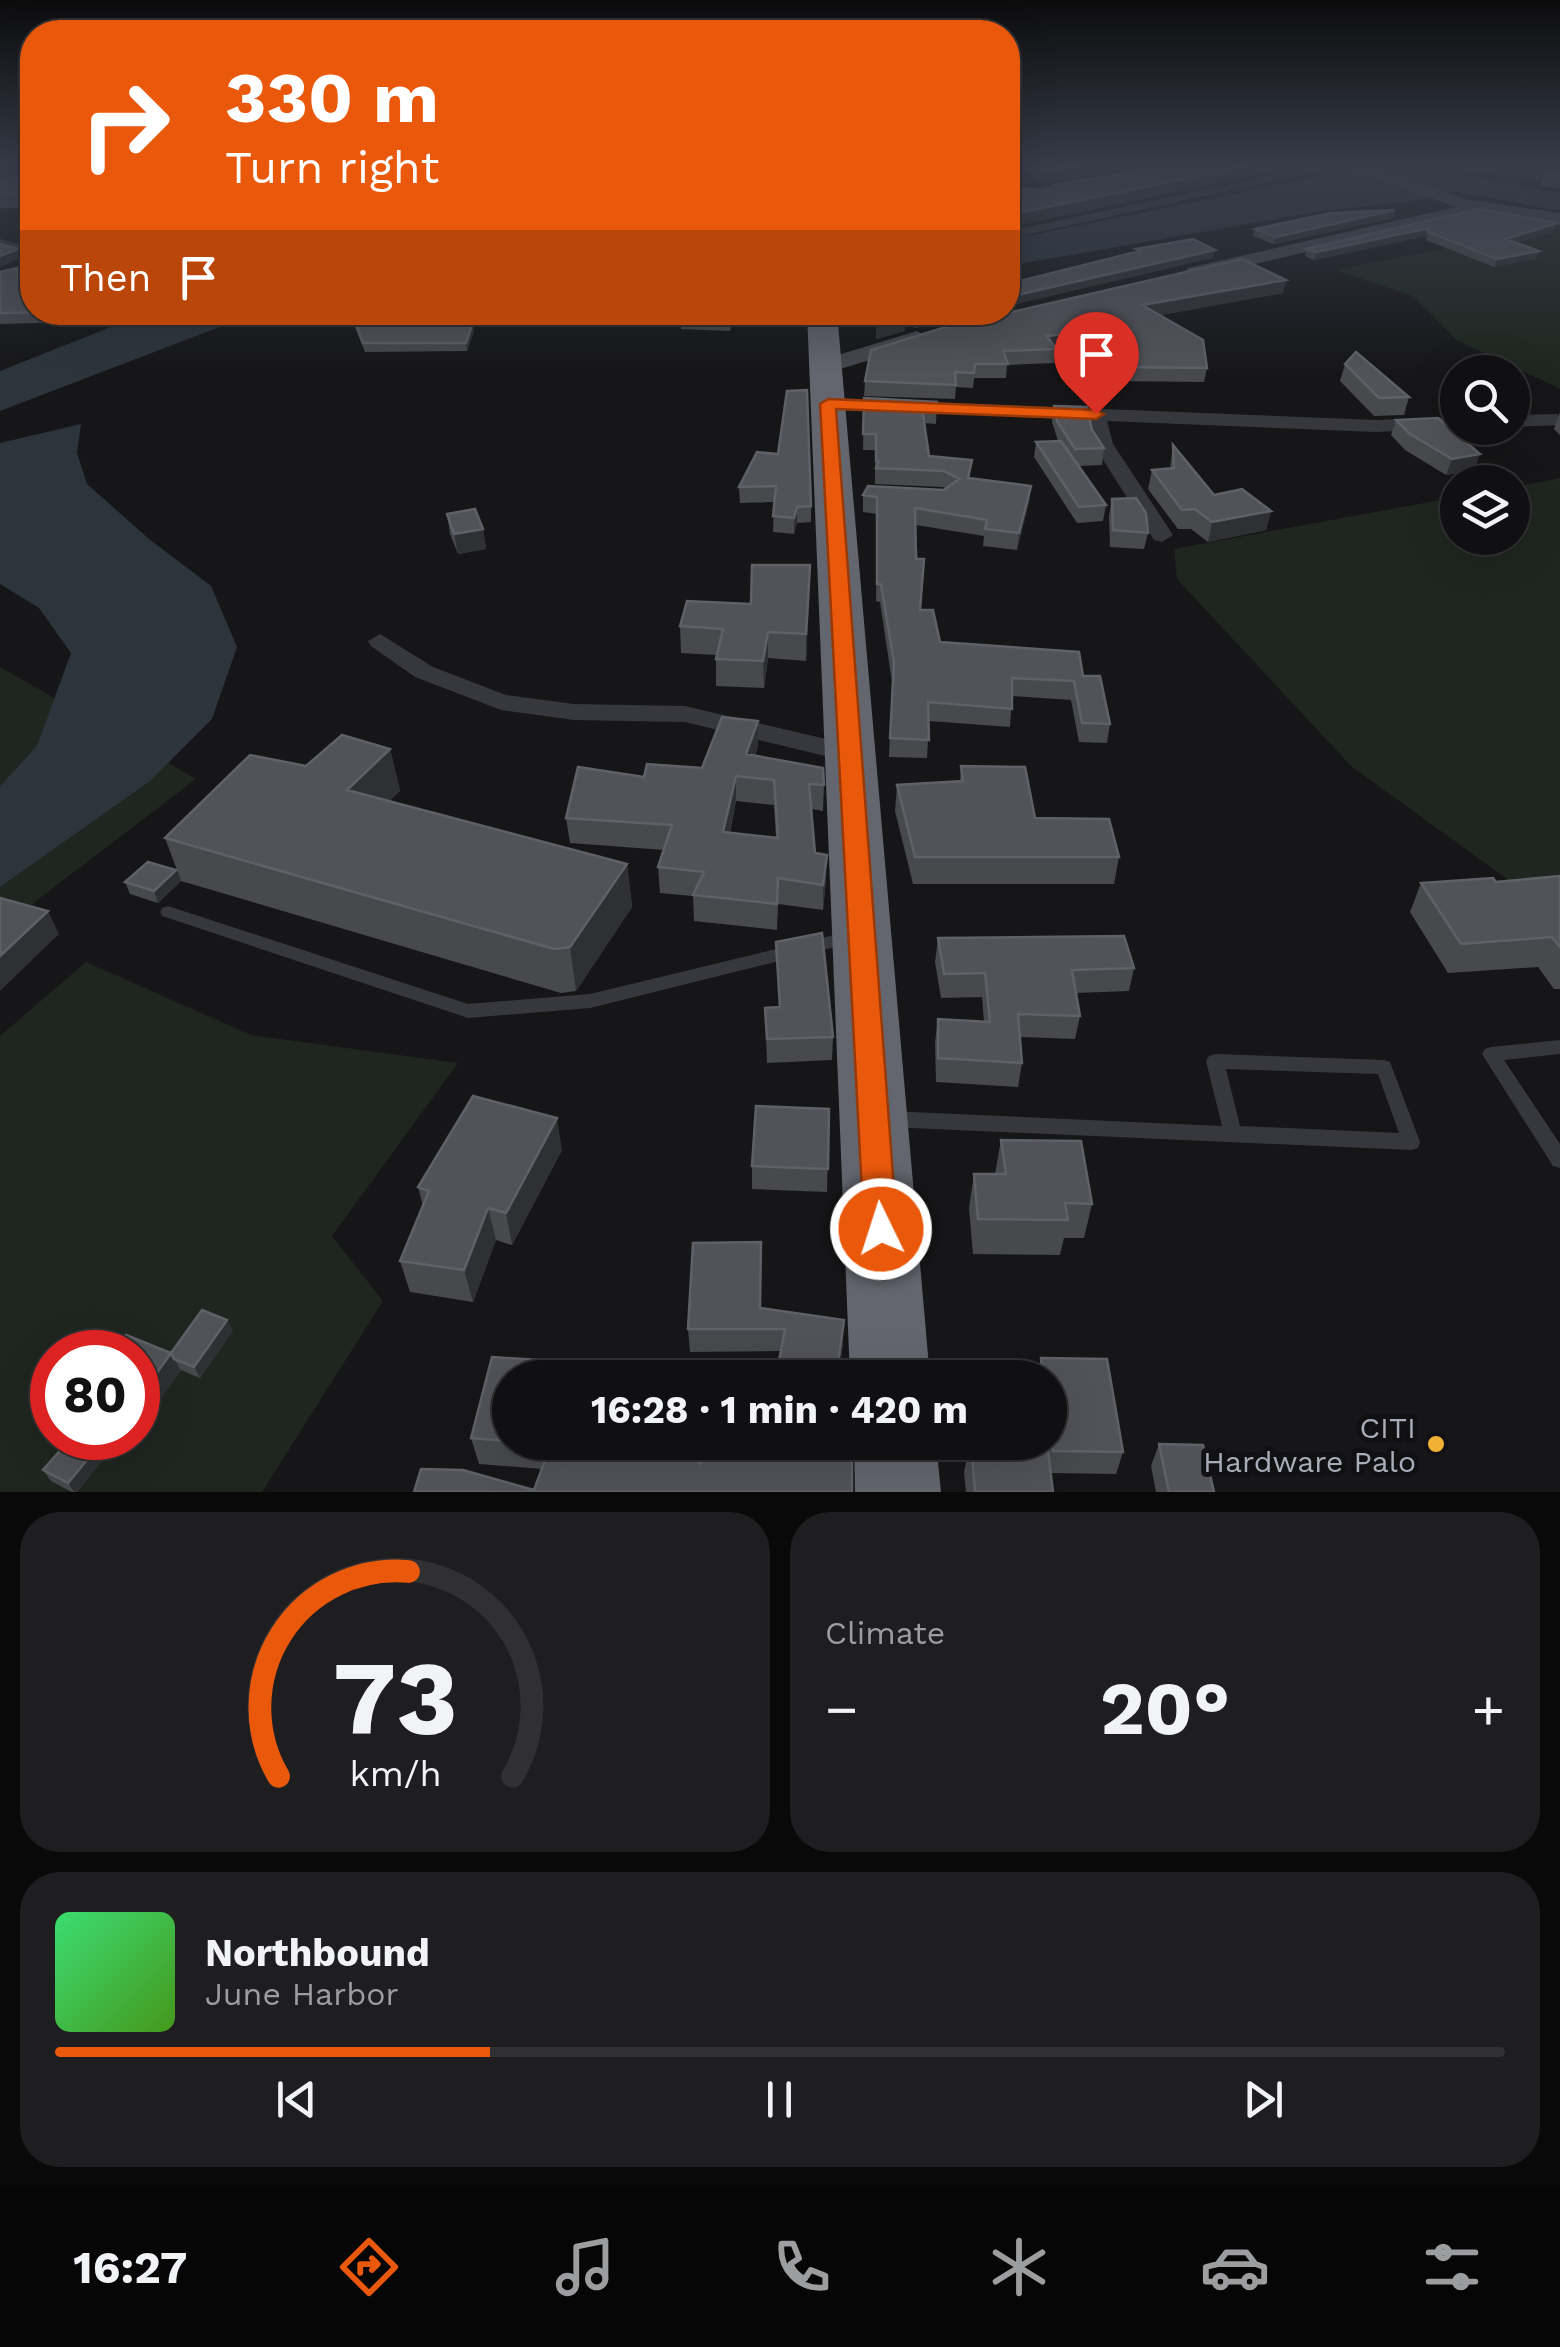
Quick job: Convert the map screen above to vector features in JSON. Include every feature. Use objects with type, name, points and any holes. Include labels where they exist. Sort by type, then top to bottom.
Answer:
[{"type":"highway","points":[[823,325],[826,386],[842,493],[850,753],[889,1360]]},
{"type":"highway","points":[[896,1460],[898,1492]]},
{"type":"street","points":[[1174,277],[1357,236]]},
{"type":"street","points":[[826,386],[938,332]]},
{"type":"street","points":[[826,386],[1096,414],[1376,426],[1440,424]]},
{"type":"street","points":[[1096,414],[1103,444],[1162,534]]},
{"type":"street","points":[[1530,421],[1558,420]]},
{"type":"street","points":[[380,640],[424,672],[502,702],[574,712],[686,714],[850,753]]},
{"type":"lane","points":[[168,912],[468,1011],[590,1001],[862,935]]},
{"type":"lane","points":[[1560,1047],[1492,1054],[1560,1160]]},
{"type":"lane","points":[[874,1118],[1411,1142],[1384,1067],[1215,1060],[1233,1134]]},
{"type":"shaded area","points":[[1029,236],[1181,236],[1020,264],[1020,238]]},
{"type":"shaded area","points":[[1496,236],[1560,236],[1560,389],[1530,375],[1530,355],[1488,355],[1456,340],[1413,296],[1335,270]]},
{"type":"shaded area","points":[[116,325],[225,325],[0,411],[0,371]]},
{"type":"shaded area","points":[[81,424],[77,453],[87,484],[149,539],[211,586],[237,647],[212,719],[150,781],[0,887],[0,786],[37,746],[71,653],[39,608],[0,584],[0,443]]},
{"type":"shaded area","points":[[1560,478],[1560,917],[1352,767],[1177,579],[1174,549],[1440,500],[1440,555],[1530,555],[1530,484]]},
{"type":"shaded area","points":[[0,667],[196,779],[40,898],[0,935]]},
{"type":"shaded area","points":[[86,962],[251,1035],[458,1063],[332,1236],[383,1301],[262,1492],[0,1492],[0,1036]]},
{"type":"building","points":[[1364,236],[1393,236],[1316,252],[1306,249]]},
{"type":"building","points":[[1437,236],[1517,236],[1506,239],[1539,251],[1497,259]]},
{"type":"building","points":[[1193,239],[1215,250],[1020,294],[1020,281],[1140,251],[1136,249]]},
{"type":"building","points":[[0,244],[18,249],[0,256]]},
{"type":"building","points":[[1242,259],[1286,280],[1142,305],[1203,340],[1207,368],[1114,367],[1099,330],[1047,336],[1056,349],[1003,351],[1008,364],[975,364],[974,373],[955,372],[956,385],[865,381],[871,350],[955,325],[1020,325],[1020,310]]},
{"type":"building","points":[[17,268],[20,313],[0,313],[0,272]]},
{"type":"building","points":[[356,325],[472,325],[466,343],[363,343]]},
{"type":"building","points":[[1356,352],[1409,397],[1379,398],[1345,364]]},
{"type":"building","points":[[807,390],[811,506],[797,507],[794,518],[773,516],[776,486],[739,487],[757,452],[778,454],[787,391]]},
{"type":"building","points":[[864,398],[937,402],[937,408],[922,408],[929,456],[972,460],[968,478],[1031,486],[1019,533],[985,529],[987,520],[915,508],[916,559],[924,559],[920,610],[933,610],[940,642],[1079,652],[1083,676],[1100,676],[1110,724],[1082,723],[1074,681],[1012,678],[1012,709],[928,702],[929,740],[890,738],[894,663],[881,584],[877,584],[877,497],[863,495],[868,486],[944,490],[959,479],[944,471],[876,468],[876,434],[863,434]]},
{"type":"building","points":[[1054,406],[1087,407],[1092,430],[1104,448],[1075,449],[1057,421]]},
{"type":"building","points":[[1438,418],[1440,445],[1470,445],[1480,454],[1452,459],[1410,434],[1396,420]]},
{"type":"building","points":[[1061,441],[1106,505],[1079,507],[1036,442]]},
{"type":"building","points":[[1173,445],[1214,495],[1242,489],[1271,511],[1212,522],[1195,509],[1182,510],[1152,470],[1174,468]]},
{"type":"building","points":[[1136,498],[1146,513],[1148,533],[1113,530],[1112,499]]},
{"type":"building","points":[[475,509],[483,529],[454,534],[447,514]]},
{"type":"building","points":[[752,565],[810,565],[806,634],[768,632],[763,661],[716,659],[723,629],[680,626],[687,601],[751,604]]},
{"type":"building","points":[[722,717],[758,721],[746,754],[823,768],[824,785],[809,784],[815,853],[827,855],[823,885],[778,878],[777,904],[693,895],[704,872],[658,867],[672,825],[566,818],[578,767],[644,777],[647,764],[702,768]],"holes":[[[736,776],[774,780],[778,838],[723,832]]]},
{"type":"building","points":[[342,735],[390,749],[347,790],[627,864],[570,947],[554,949],[165,838],[250,755],[306,766]]},
{"type":"building","points":[[961,766],[1025,767],[1035,818],[1109,819],[1119,857],[915,857],[897,785],[963,781]]},
{"type":"building","points":[[148,862],[176,870],[154,891],[125,882]]},
{"type":"building","points":[[1560,876],[1560,947],[1552,937],[1461,944],[1421,883],[1493,878],[1496,882]]},
{"type":"building","points":[[0,898],[48,911],[0,956]]},
{"type":"building","points":[[822,933],[833,1037],[767,1039],[765,1008],[780,1007],[776,942]]},
{"type":"building","points":[[1124,936],[1134,968],[1072,970],[1080,1016],[1018,1014],[1022,1063],[938,1058],[938,1019],[990,1022],[985,973],[944,974],[938,938]]},
{"type":"building","points":[[473,1096],[557,1118],[506,1213],[488,1208],[464,1270],[400,1261],[429,1191],[418,1187]]},
{"type":"building","points":[[756,1106],[829,1109],[828,1169],[752,1166]]},
{"type":"building","points":[[1001,1140],[1081,1141],[1092,1204],[1065,1203],[1068,1220],[978,1219],[974,1174],[1006,1174]]},
{"type":"building","points":[[761,1242],[760,1308],[844,1320],[839,1360],[779,1360],[785,1329],[688,1329],[693,1243]]},
{"type":"building","points":[[202,1310],[227,1320],[194,1367],[174,1359],[171,1353]]},
{"type":"building","points":[[160,1349],[171,1353],[160,1368]]},
{"type":"building","points":[[492,1357],[538,1360],[492,1360],[492,1440],[471,1438]]},
{"type":"building","points":[[1107,1359],[1123,1452],[1067,1451],[1067,1360],[1041,1360]]},
{"type":"building","points":[[1159,1444],[1203,1445],[1214,1492],[1169,1492]]},
{"type":"building","points":[[52,1460],[87,1460],[68,1483],[43,1470]]},
{"type":"building","points":[[545,1460],[694,1460],[701,1464],[702,1460],[852,1460],[852,1492],[414,1492],[421,1469],[463,1470],[534,1490]]},
{"type":"building","points":[[972,1460],[1049,1460],[1053,1492],[975,1492]]},
{"type":"place","name":"CITI Hardware Palo","points":[[1436,1444]]},
{"type":"route","points":[[881,1229],[828,404],[1096,414]]}]
